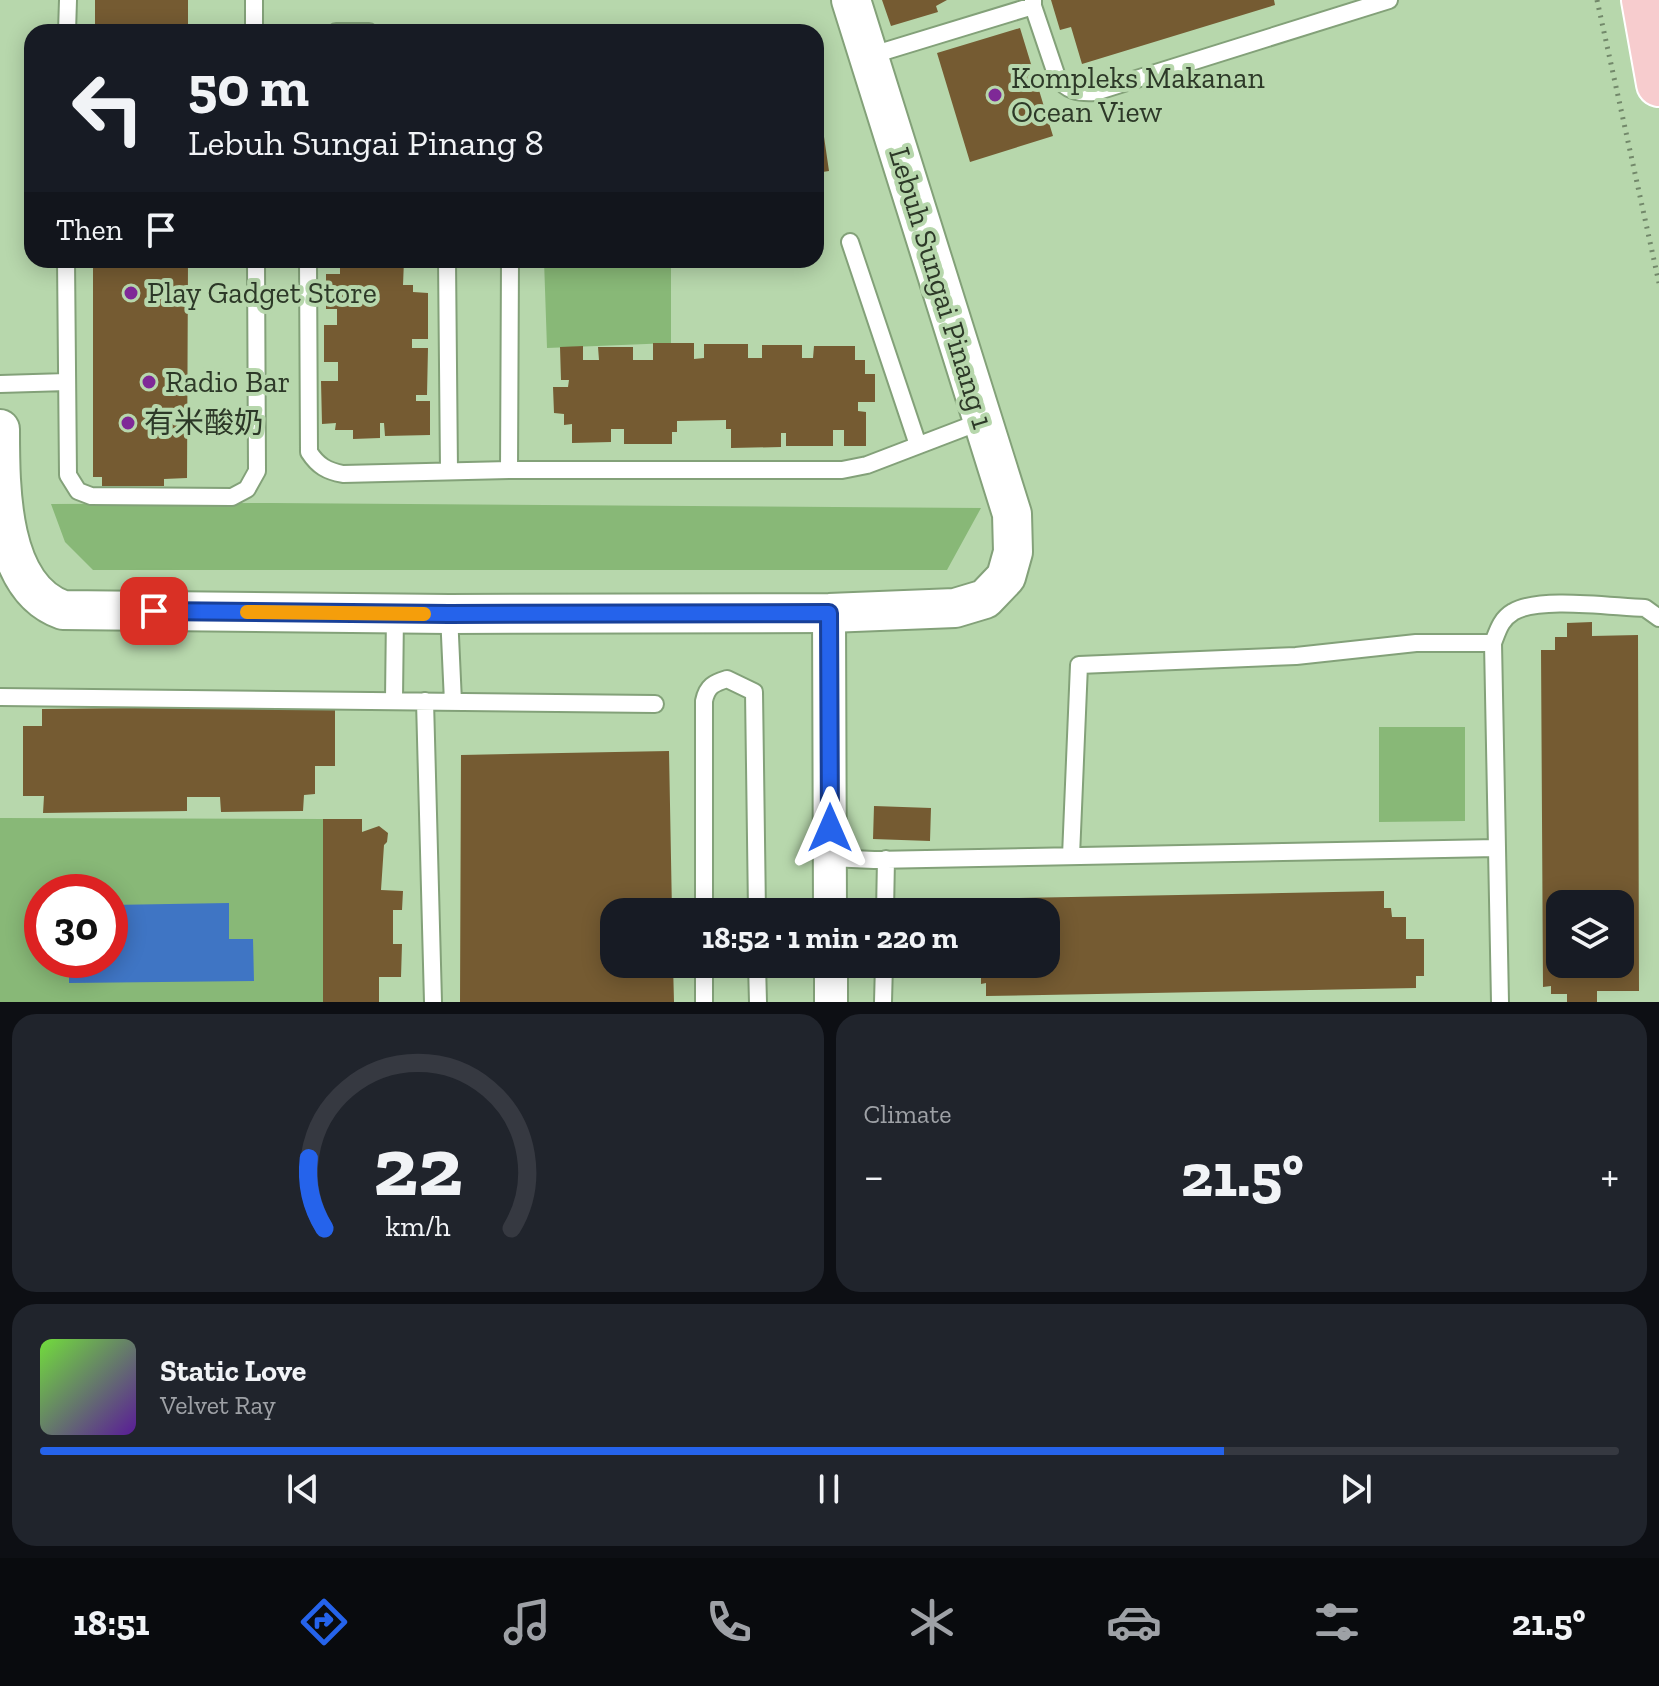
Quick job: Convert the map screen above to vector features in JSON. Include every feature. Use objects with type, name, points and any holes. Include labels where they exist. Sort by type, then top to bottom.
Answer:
[{"type":"highway","points":[[1644,0],[1659,84]]},
{"type":"street","name":"Lebuh Sungai Pinang 1","points":[[829,613],[955,608],[985,599],[1006,577],[1013,552],[1012,514],[851,0]]},
{"type":"street","points":[[0,429],[0,510],[14,568],[37,598],[63,610],[395,614],[829,613],[830,898]]},
{"type":"street","points":[[831,978],[831,1002]]},
{"type":"lane","points":[[67,24],[68,0]]},
{"type":"lane","points":[[254,0],[254,24]]},
{"type":"lane","points":[[869,56],[1033,3],[1057,77],[1064,86],[1085,93],[1095,92],[1389,0]]},
{"type":"lane","points":[[850,242],[918,445]]},
{"type":"lane","points":[[66,268],[68,475],[78,491],[91,496],[232,497],[247,489],[257,471],[256,268]]},
{"type":"lane","points":[[308,268],[309,452],[316,463],[328,471],[343,474],[509,470],[842,470],[867,465],[983,421]]},
{"type":"lane","points":[[447,268],[449,471]]},
{"type":"lane","points":[[509,470],[510,268]]},
{"type":"lane","points":[[0,384],[67,382]]},
{"type":"lane","points":[[1500,1002],[1493,643],[1500,623],[1513,612],[1536,603],[1645,608],[1659,618]]},
{"type":"lane","points":[[394,699],[395,614]]},
{"type":"lane","points":[[449,614],[453,702]]},
{"type":"lane","points":[[1071,856],[1079,665],[1296,656],[1416,643],[1493,643]]},
{"type":"lane","points":[[704,898],[704,701],[706,691],[714,683],[727,679],[754,692],[757,898]]},
{"type":"lane","points":[[0,697],[655,704]]},
{"type":"lane","points":[[425,701],[433,1002]]},
{"type":"lane","points":[[830,858],[1497,848]]},
{"type":"lane","points":[[885,898],[886,859]]},
{"type":"lane","points":[[704,978],[704,1002]]},
{"type":"lane","points":[[757,978],[758,1002]]},
{"type":"lane","points":[[883,1002],[884,978]]},
{"type":"path","points":[[1597,0],[1659,283]]},
{"type":"green space","points":[[544,268],[671,268],[671,343],[547,348]]},
{"type":"green space","points":[[51,504],[981,508],[947,570],[93,570],[65,542]]},
{"type":"green space","points":[[1379,727],[1465,727],[1465,821],[1379,822]]},
{"type":"green space","points":[[0,818],[323,819],[323,1002],[0,1002]]},
{"type":"water","points":[[229,903],[229,939],[253,939],[254,981],[69,983],[69,978],[128,978],[128,905]]},
{"type":"building","points":[[95,0],[188,0],[188,24],[95,24]]},
{"type":"building","points":[[882,0],[947,0],[936,6],[938,12],[891,26]]},
{"type":"building","points":[[1051,0],[1274,0],[1275,5],[1082,64],[1071,27],[1060,30]]},
{"type":"building","name":"Kompleks Makanan Ocean View","points":[[1020,28],[1053,136],[970,162],[937,53]]},
{"type":"building","points":[[824,137],[829,171],[824,172]]},
{"type":"building","points":[[93,268],[188,268],[187,478],[164,479],[164,486],[102,486],[102,477],[93,477]]},
{"type":"building","points":[[340,268],[404,268],[403,285],[413,285],[413,292],[428,293],[428,339],[412,339],[412,348],[428,348],[427,395],[416,395],[416,401],[430,401],[430,435],[385,436],[384,423],[380,423],[380,438],[353,439],[353,430],[335,430],[336,423],[322,424],[321,381],[338,381],[338,362],[324,362],[324,325],[337,325],[337,309],[326,309],[326,274],[340,274]]},
{"type":"building","points":[[653,343],[694,343],[694,359],[704,358],[704,344],[748,344],[748,358],[762,358],[762,345],[802,345],[802,358],[813,358],[814,346],[855,346],[855,360],[865,360],[865,374],[875,374],[875,402],[858,402],[858,411],[866,412],[866,446],[844,446],[844,430],[833,430],[833,446],[786,446],[786,433],[781,433],[781,447],[731,448],[731,429],[726,429],[726,420],[677,421],[677,432],[672,432],[672,444],[624,444],[624,429],[611,429],[611,442],[572,443],[572,424],[564,425],[564,414],[554,413],[553,387],[568,387],[569,380],[561,380],[560,347],[583,346],[583,360],[599,360],[598,347],[633,347],[633,360],[653,360]]},
{"type":"building","points":[[1592,622],[1592,636],[1638,635],[1639,991],[1597,991],[1597,1002],[1567,1002],[1567,994],[1551,994],[1551,986],[1543,987],[1541,650],[1555,650],[1555,637],[1567,637],[1567,623]]},
{"type":"building","points":[[335,706],[335,766],[315,766],[315,794],[304,795],[303,811],[221,812],[220,797],[187,797],[187,811],[43,813],[44,796],[23,796],[23,726],[42,726],[42,709]]},
{"type":"building","points":[[669,751],[672,898],[600,898],[600,978],[673,978],[674,1002],[460,1002],[461,755]]},
{"type":"building","points":[[874,806],[931,808],[930,841],[873,839]]},
{"type":"building","points":[[323,819],[362,819],[362,832],[379,826],[388,833],[384,845],[381,890],[403,891],[402,910],[393,910],[393,944],[402,944],[401,977],[379,977],[379,1002],[323,1002]]},
{"type":"building","points":[[1384,891],[1384,908],[1391,908],[1392,917],[1406,917],[1406,939],[1424,939],[1424,976],[1416,976],[1416,988],[986,996],[986,983],[981,984],[981,978],[1060,978],[1060,898],[1018,898]]},
{"type":"slow traffic","points":[[247,612],[424,614]]},
{"type":"place","name":"Kompleks Makanan Ocean View","points":[[995,95]]},
{"type":"place","name":"Play Gadget Store","points":[[131,293]]},
{"type":"place","name":"Radio Bar","points":[[149,382]]},
{"type":"place","name":"有米酸奶","points":[[128,423]]},
{"type":"route","points":[[154,611],[829,613],[830,828]]}]
